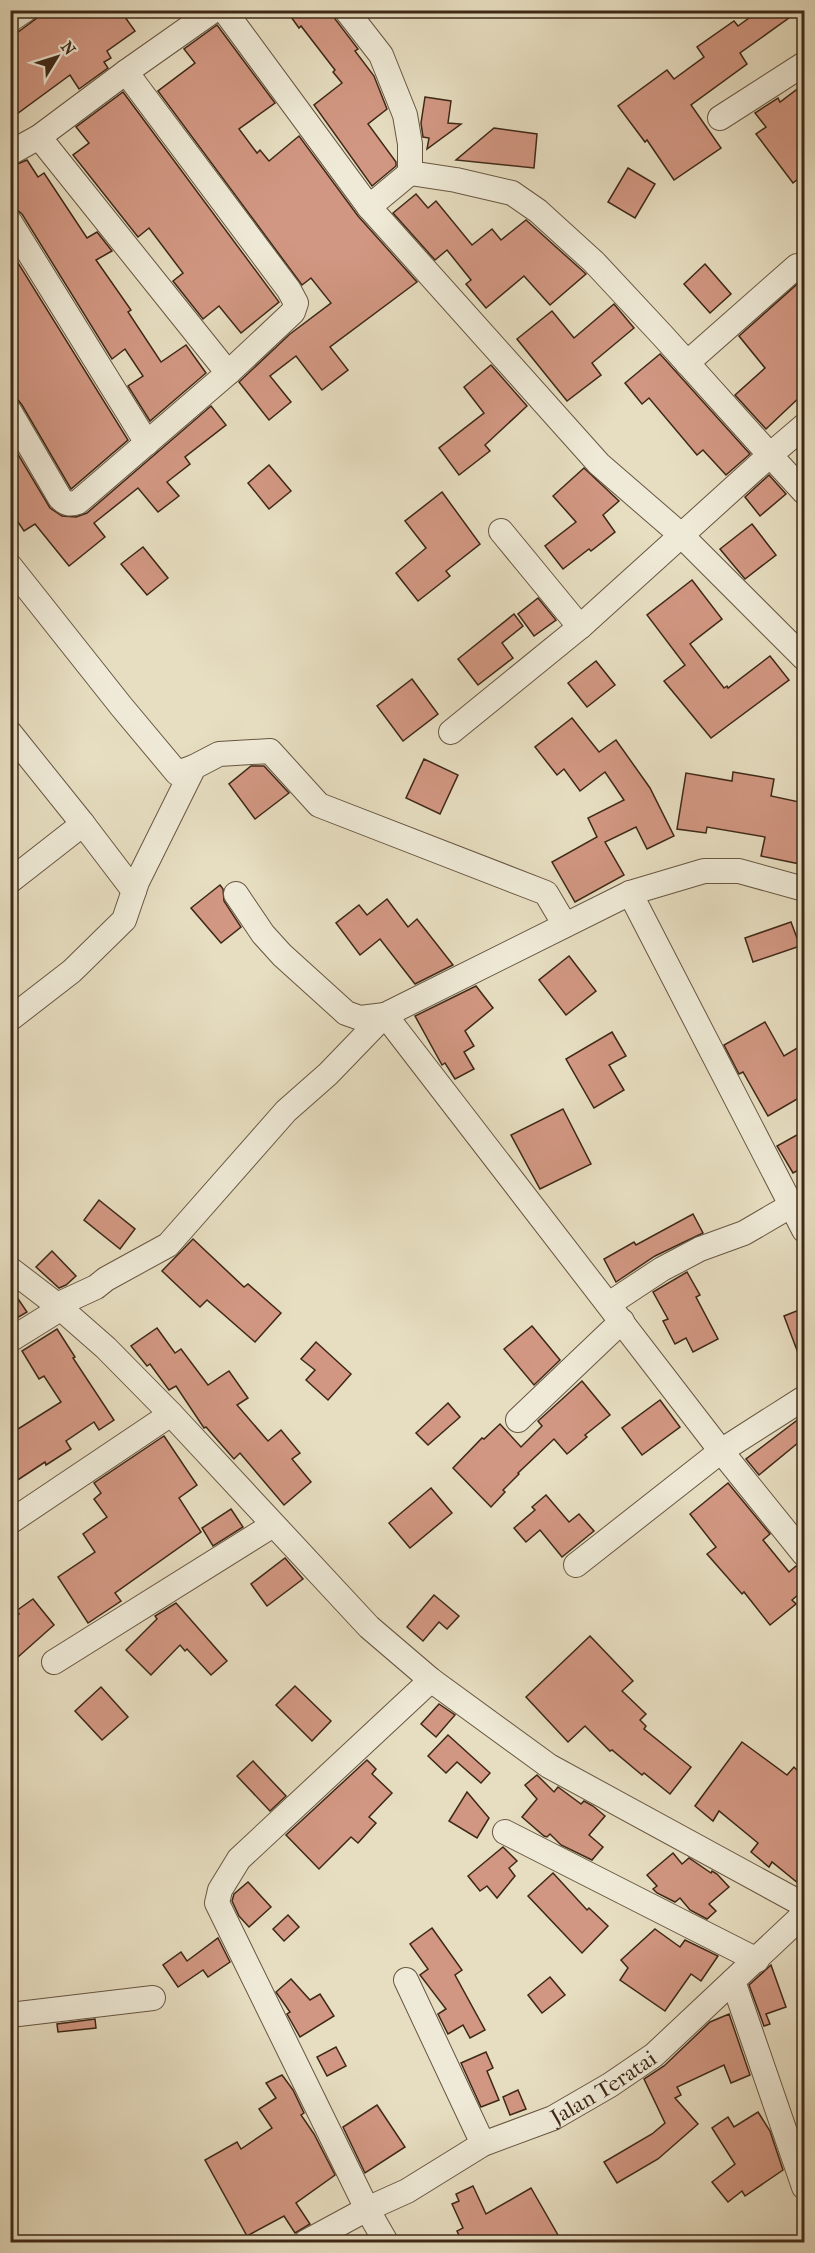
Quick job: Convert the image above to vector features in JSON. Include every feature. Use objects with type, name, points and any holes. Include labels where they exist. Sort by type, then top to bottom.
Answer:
[{"type":"street","points":[[10,20],[25,10]]},
{"type":"street","points":[[11,151],[39,136],[214,10]]},
{"type":"street","points":[[224,10],[369,207],[599,464],[681,535],[804,658]]},
{"type":"street","points":[[346,11],[381,55],[405,116],[410,144],[410,173]]},
{"type":"street","points":[[720,118],[804,64]]},
{"type":"street","points":[[10,412],[60,498],[72,504],[78,502],[228,374],[293,312],[296,303],[289,290],[126,72]]},
{"type":"street","points":[[39,136],[228,374]]},
{"type":"street","points":[[369,207],[410,173],[456,180],[512,193],[538,212],[594,262],[804,492]]},
{"type":"street","points":[[10,222],[147,443]]},
{"type":"street","points":[[687,363],[797,266]]},
{"type":"street","points":[[451,732],[580,627],[804,426]]},
{"type":"street","points":[[501,531],[580,627]]},
{"type":"street","points":[[10,566],[177,773],[219,754],[270,751],[319,805],[546,893],[565,925]]},
{"type":"street","points":[[10,733],[134,891]]},
{"type":"street","points":[[10,1019],[72,971],[124,920],[134,891],[194,766]]},
{"type":"street","points":[[10,881],[83,825]]},
{"type":"street","points":[[10,1340],[58,1307],[168,1245],[286,1111],[328,1074],[385,1015],[630,893],[704,871],[740,871],[804,889]]},
{"type":"street","points":[[630,893],[804,1230]]},
{"type":"street","points":[[236,894],[263,934],[282,955],[346,1014],[360,1018],[385,1015]]},
{"type":"street","points":[[385,1015],[721,1451],[804,1554]]},
{"type":"street","points":[[518,1420],[615,1313],[662,1269],[700,1249],[744,1233],[792,1205]]},
{"type":"street","points":[[10,1269],[106,1348],[171,1414],[369,1627],[431,1680],[549,1766],[804,1905]]},
{"type":"street","points":[[576,1565],[721,1451],[804,1398]]},
{"type":"street","points":[[10,1522],[171,1414]]},
{"type":"street","points":[[54,1662],[273,1525]]},
{"type":"street","points":[[386,2242],[367,2209],[219,1910],[218,1896],[239,1859],[431,1680]]},
{"type":"street","points":[[505,1832],[756,1960]]},
{"type":"street","name":"Jalan Teratai","points":[[306,2242],[367,2209],[407,2191],[483,2144],[553,2118],[610,2085],[654,2055],[804,1914]]},
{"type":"street","points":[[406,1980],[483,2144]]},
{"type":"street","points":[[733,1981],[804,2187]]},
{"type":"street","points":[[10,2015],[153,1998]]},
{"type":"building","points":[[48,10],[120,10],[135,31],[107,51],[111,58],[104,62],[108,68],[79,89],[70,75],[10,119],[10,34],[18,32]]},
{"type":"building","points":[[286,10],[332,10],[335,19],[358,49],[355,51],[374,76],[387,109],[368,124],[396,162],[396,166],[372,186],[314,105],[342,83],[333,72],[335,70]]},
{"type":"building","points":[[760,10],[800,10],[740,53],[747,64],[691,105],[721,148],[674,180],[647,140],[645,142],[618,106],[667,70],[674,79],[704,57],[697,47],[734,21],[738,26]]},
{"type":"building","points":[[217,25],[275,103],[239,129],[257,153],[260,150],[269,161],[299,136],[358,216],[417,282],[330,347],[348,370],[322,390],[296,356],[270,376],[291,402],[269,420],[239,382],[290,334],[331,303],[311,278],[302,285],[158,91],[195,63],[184,49]]},
{"type":"building","points":[[804,84],[804,174],[793,183],[756,134],[766,127],[755,113],[778,98],[780,102]]},
{"type":"building","points":[[123,92],[279,302],[241,333],[219,306],[203,319],[173,281],[183,273],[149,228],[138,237],[73,155],[89,143],[76,127]]},
{"type":"building","points":[[425,97],[451,101],[448,123],[461,124],[427,149],[429,138],[423,137],[421,123]]},
{"type":"building","points":[[494,128],[537,134],[534,168],[456,160]]},
{"type":"building","points":[[27,160],[38,177],[44,173],[87,238],[97,232],[112,251],[96,260],[131,310],[128,312],[161,362],[186,345],[206,373],[150,421],[128,386],[143,376],[125,349],[112,359],[22,214],[10,208],[10,167]]},
{"type":"building","points":[[628,168],[655,184],[635,218],[608,202]]},
{"type":"building","points":[[416,194],[428,208],[436,201],[472,245],[492,229],[501,240],[526,220],[586,274],[550,305],[524,276],[486,308],[466,284],[471,280],[447,250],[435,260],[393,213]]},
{"type":"building","points":[[10,250],[128,440],[71,489],[22,405],[18,400],[10,398]]},
{"type":"building","points":[[705,264],[731,294],[710,313],[684,284]]},
{"type":"building","points":[[804,278],[804,393],[766,429],[735,395],[765,368],[739,336]]},
{"type":"building","points":[[614,304],[634,328],[592,363],[601,375],[567,401],[517,339],[552,311],[574,338]]},
{"type":"building","points":[[660,354],[750,454],[726,475],[703,450],[697,455],[649,398],[642,404],[625,383]]},
{"type":"building","points":[[491,365],[527,406],[485,445],[490,451],[459,475],[439,448],[484,413],[464,387]]},
{"type":"building","points":[[211,406],[226,425],[185,457],[190,464],[167,482],[179,496],[158,512],[138,488],[94,523],[105,537],[69,566],[35,524],[24,531],[10,510],[10,441],[50,508],[62,516],[76,517],[87,513]]},
{"type":"building","points":[[269,465],[291,491],[269,509],[248,483]]},
{"type":"building","points":[[584,468],[619,501],[603,515],[615,532],[563,569],[545,546],[576,522],[553,496]]},
{"type":"building","points":[[769,475],[786,494],[760,516],[745,497]]},
{"type":"building","points":[[442,492],[480,544],[446,571],[450,576],[418,601],[396,573],[426,548],[405,521]]},
{"type":"building","points":[[752,524],[776,555],[745,579],[720,549]]},
{"type":"building","points":[[143,547],[168,578],[147,595],[121,564]]},
{"type":"building","points":[[692,580],[722,619],[690,644],[724,688],[727,686],[728,688],[770,656],[789,680],[711,738],[664,681],[685,665],[647,615]]},
{"type":"building","points":[[538,598],[556,620],[534,636],[518,614]]},
{"type":"building","points":[[514,614],[523,626],[502,643],[513,658],[478,685],[458,659]]},
{"type":"building","points":[[596,661],[615,685],[587,707],[568,683]]},
{"type":"building","points":[[412,679],[438,714],[403,741],[377,706]]},
{"type":"building","points":[[572,718],[599,752],[616,740],[650,788],[674,836],[647,849],[636,827],[605,842],[624,875],[575,902],[552,862],[597,837],[588,818],[624,800],[605,772],[580,791],[564,769],[557,775],[535,747]]},
{"type":"building","points":[[424,759],[458,775],[440,814],[406,798]]},
{"type":"building","points":[[251,766],[264,766],[289,793],[255,819],[229,784]]},
{"type":"building","points":[[733,772],[774,779],[771,796],[804,803],[804,843],[800,864],[761,856],[765,837],[707,827],[706,833],[677,829],[686,773],[732,781]]},
{"type":"building","points":[[220,885],[223,889],[224,901],[241,927],[221,943],[191,908]]},
{"type":"building","points":[[387,899],[408,927],[417,919],[453,965],[415,984],[380,939],[360,955],[336,923],[359,905],[367,915]]},
{"type":"building","points":[[791,922],[800,946],[753,962],[745,938]]},
{"type":"building","points":[[569,956],[596,991],[566,1015],[539,980]]},
{"type":"building","points":[[476,986],[493,1008],[465,1031],[474,1046],[464,1052],[474,1069],[455,1079],[445,1063],[442,1065],[415,1016]]},
{"type":"building","points":[[765,1022],[784,1056],[804,1044],[804,1095],[768,1116],[743,1072],[739,1074],[724,1045]]},
{"type":"building","points":[[612,1032],[626,1056],[609,1065],[624,1090],[594,1108],[566,1059]]},
{"type":"building","points":[[563,1109],[591,1164],[540,1189],[511,1135]]},
{"type":"building","points":[[804,1131],[804,1167],[793,1173],[777,1146]]},
{"type":"building","points":[[99,1200],[135,1229],[120,1249],[84,1220]]},
{"type":"building","points":[[693,1214],[703,1233],[655,1256],[616,1282],[604,1259],[634,1242],[636,1245]]},
{"type":"building","points":[[193,1239],[244,1287],[248,1284],[281,1313],[255,1342],[207,1300],[200,1307],[162,1271]]},
{"type":"building","points":[[52,1251],[76,1276],[59,1288],[36,1267]]},
{"type":"building","points":[[687,1272],[700,1295],[696,1297],[718,1339],[693,1352],[686,1338],[675,1344],[663,1321],[668,1319],[653,1292]]},
{"type":"building","points":[[10,1287],[27,1312],[10,1322]]},
{"type":"building","points":[[804,1308],[804,1366],[803,1366],[784,1316]]},
{"type":"building","points":[[532,1326],[560,1360],[534,1385],[504,1349]]},
{"type":"building","points":[[157,1328],[175,1353],[181,1349],[208,1385],[229,1371],[248,1398],[237,1405],[268,1441],[281,1430],[300,1453],[292,1459],[311,1482],[284,1505],[240,1453],[234,1459],[206,1427],[204,1428],[176,1386],[169,1390],[150,1364],[147,1366],[131,1346]]},
{"type":"building","points":[[57,1329],[75,1357],[73,1358],[114,1420],[99,1430],[94,1422],[66,1441],[71,1449],[46,1465],[45,1462],[10,1485],[10,1434],[61,1402],[44,1376],[39,1379],[22,1351]]},
{"type":"building","points":[[316,1342],[351,1374],[328,1400],[306,1380],[315,1370],[301,1359]]},
{"type":"building","points":[[582,1381],[610,1415],[585,1435],[587,1437],[567,1454],[554,1439],[518,1473],[491,1507],[453,1468],[482,1438],[484,1439],[500,1424],[521,1447],[542,1426],[538,1421]]},
{"type":"building","points":[[660,1400],[680,1427],[642,1455],[622,1428]]},
{"type":"building","points":[[448,1403],[460,1417],[428,1445],[416,1433]]},
{"type":"building","points":[[804,1415],[804,1438],[759,1475],[746,1459]]},
{"type":"building","points":[[164,1436],[197,1485],[179,1498],[201,1532],[115,1593],[121,1601],[88,1623],[58,1577],[95,1552],[83,1534],[107,1517],[94,1499],[101,1493],[94,1483]]},
{"type":"building","points":[[728,1483],[770,1534],[763,1540],[789,1572],[796,1566],[804,1568],[804,1590],[792,1600],[796,1604],[770,1625],[744,1592],[742,1594],[707,1554],[716,1547],[690,1514]]},
{"type":"building","points":[[431,1488],[452,1513],[410,1548],[389,1523]]},
{"type":"building","points":[[546,1495],[569,1522],[579,1514],[594,1531],[562,1557],[540,1530],[526,1542],[514,1528],[535,1510],[532,1507]]},
{"type":"building","points":[[231,1509],[243,1527],[213,1546],[202,1528]]},
{"type":"building","points":[[285,1558],[303,1579],[267,1606],[251,1584]]},
{"type":"building","points":[[434,1595],[459,1616],[447,1629],[439,1622],[423,1641],[407,1627]]},
{"type":"building","points":[[33,1599],[54,1625],[18,1657],[10,1647],[10,1620],[19,1614],[16,1611]]},
{"type":"building","points":[[176,1603],[227,1661],[211,1675],[187,1649],[185,1651],[180,1645],[151,1675],[126,1650],[157,1619],[155,1616]]},
{"type":"building","points":[[590,1636],[633,1681],[622,1691],[646,1714],[640,1720],[646,1726],[644,1729],[691,1767],[670,1794],[612,1750],[610,1751],[585,1726],[568,1742],[526,1697]]},
{"type":"building","points":[[295,1686],[331,1721],[312,1741],[276,1705]]},
{"type":"building","points":[[101,1687],[128,1717],[102,1740],[75,1711]]},
{"type":"building","points":[[439,1704],[455,1715],[436,1737],[421,1724]]},
{"type":"building","points":[[448,1735],[490,1773],[481,1783],[457,1762],[446,1773],[428,1756]]},
{"type":"building","points":[[742,1742],[787,1775],[794,1767],[804,1777],[804,1888],[772,1862],[769,1867],[751,1852],[758,1843],[719,1811],[713,1821],[695,1806]]},
{"type":"building","points":[[367,1760],[376,1769],[372,1774],[392,1793],[369,1817],[376,1823],[358,1843],[351,1837],[319,1869],[286,1835]]},
{"type":"building","points":[[253,1761],[286,1796],[270,1811],[237,1776]]},
{"type":"building","points":[[537,1775],[554,1792],[558,1787],[581,1804],[584,1801],[605,1816],[589,1835],[603,1847],[592,1860],[561,1845],[550,1834],[547,1837],[544,1836],[522,1817],[537,1799],[525,1785]]},
{"type":"building","points":[[467,1792],[489,1818],[477,1838],[449,1821]]},
{"type":"building","points":[[503,1847],[517,1861],[509,1868],[515,1876],[497,1898],[487,1886],[480,1891],[468,1876]]},
{"type":"building","points":[[673,1853],[682,1864],[689,1858],[711,1873],[712,1871],[717,1874],[729,1887],[709,1904],[716,1911],[707,1919],[690,1910],[680,1898],[675,1902],[653,1889],[657,1886],[647,1875]]},
{"type":"building","points":[[553,1873],[587,1910],[589,1908],[608,1926],[582,1953],[528,1896]]},
{"type":"building","points":[[248,1882],[271,1907],[249,1927],[239,1916],[232,1901],[234,1894]]},
{"type":"building","points":[[288,1915],[299,1927],[284,1941],[273,1929]]},
{"type":"building","points":[[432,1928],[462,1970],[455,1975],[485,2030],[470,2038],[463,2025],[448,2034],[438,2014],[446,2009],[420,1975],[428,1969],[410,1944]]},
{"type":"building","points":[[655,1929],[680,1947],[685,1940],[718,1956],[701,1981],[691,1974],[665,2011],[620,1980],[628,1968],[621,1960]]},
{"type":"building","points":[[218,1938],[230,1962],[208,1977],[203,1970],[178,1987],[163,1965],[181,1952],[187,1961]]},
{"type":"building","points":[[771,1965],[786,2007],[766,2014],[770,2024],[764,2026],[749,1985]]},
{"type":"building","points":[[550,1977],[565,1995],[542,2013],[528,1995]]},
{"type":"building","points":[[291,1979],[310,2000],[320,1994],[334,2016],[300,2037],[287,2014],[290,2012],[276,1992]]},
{"type":"building","points":[[729,2014],[750,2075],[731,2083],[724,2065],[677,2087],[681,2095],[675,2098],[698,2124],[658,2159],[617,2183],[604,2162],[652,2134],[665,2123],[644,2079],[664,2066],[710,2022]]},
{"type":"building","points":[[95,2019],[96,2028],[58,2032],[57,2024]]},
{"type":"building","points":[[336,2047],[346,2066],[327,2076],[317,2057]]},
{"type":"building","points":[[486,2052],[493,2068],[487,2071],[499,2100],[481,2107],[461,2063]]},
{"type":"building","points":[[282,2075],[293,2090],[304,2113],[301,2115],[314,2134],[335,2175],[296,2203],[310,2224],[295,2233],[284,2216],[247,2236],[205,2160],[237,2142],[241,2149],[272,2128],[259,2109],[276,2098],[266,2083]]},
{"type":"building","points":[[518,2090],[526,2109],[510,2115],[503,2097]]},
{"type":"building","points":[[377,2105],[405,2147],[365,2173],[343,2127]]},
{"type":"building","points":[[758,2112],[770,2131],[783,2170],[745,2196],[742,2191],[728,2202],[712,2182],[735,2164],[712,2128],[728,2117],[734,2127]]},
{"type":"building","points":[[473,2186],[486,2214],[531,2188],[562,2242],[462,2242],[457,2231],[463,2228],[452,2204],[459,2201],[456,2194]]}]
